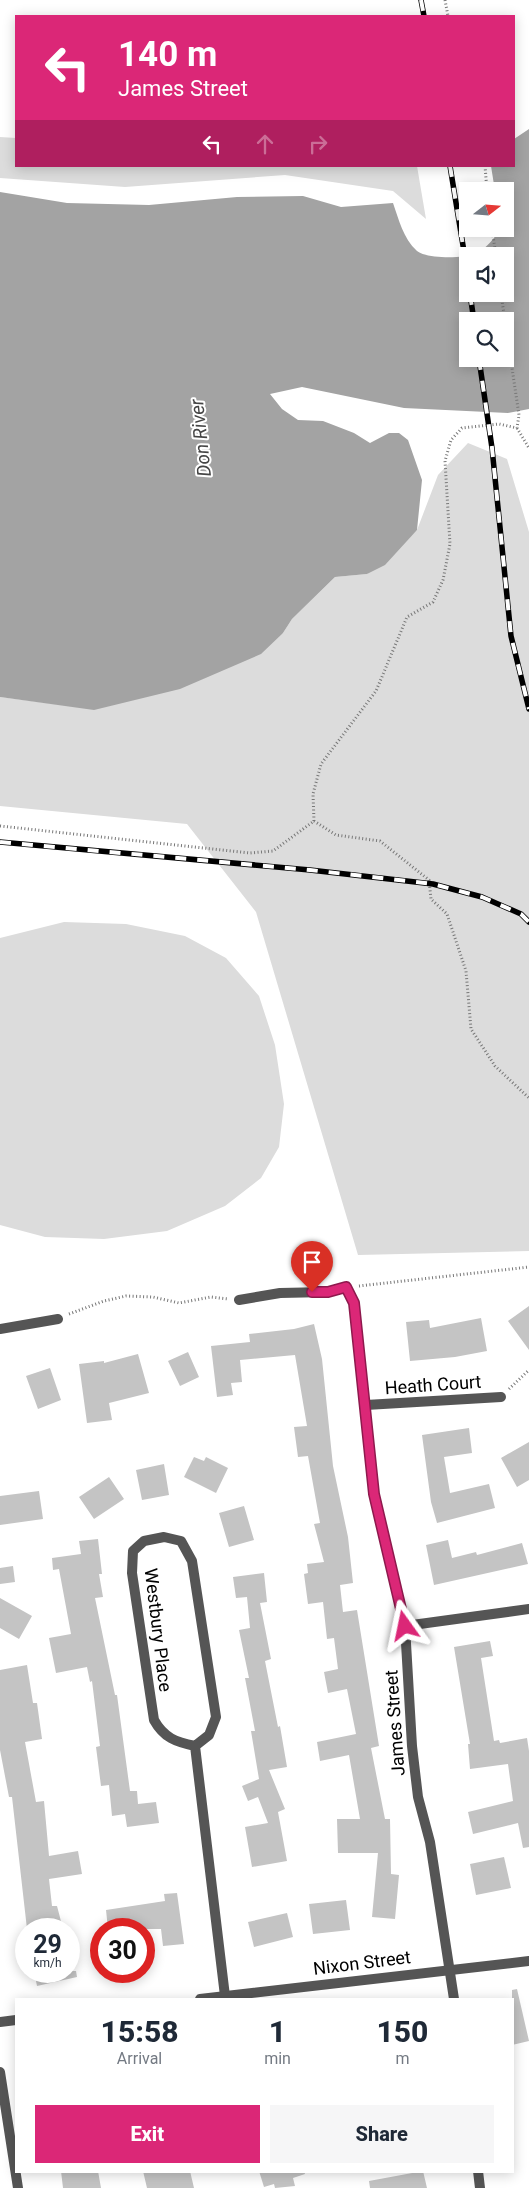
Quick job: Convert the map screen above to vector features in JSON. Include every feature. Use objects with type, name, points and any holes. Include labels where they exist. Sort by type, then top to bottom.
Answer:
[{"type":"street","points":[[239,1300],[280,1293],[328,1292],[346,1287]]},
{"type":"street","name":"James Street","points":[[346,1287],[354,1303],[374,1494],[405,1626],[412,1746],[417,1788],[430,1842],[454,1998]]},
{"type":"street","points":[[0,1330],[58,1319]]},
{"type":"street","name":"Heath Court","points":[[366,1405],[501,1397]]},
{"type":"street","name":"Westbury Place","points":[[164,1537],[181,1541],[192,1561],[216,1717],[209,1735],[196,1746],[176,1742],[161,1733],[154,1720],[152,1710],[132,1573],[133,1551],[144,1542],[164,1537]]},
{"type":"street","points":[[405,1626],[529,1609]]},
{"type":"street","points":[[196,1746],[225,1996]]},
{"type":"street","name":"Nixon Street","points":[[208,1998],[529,1961]]},
{"type":"street","points":[[0,2022],[15,2020]]},
{"type":"street","points":[[0,2072],[15,2169]]},
{"type":"street","points":[[16,2173],[18,2188]]},
{"type":"street","points":[[478,2173],[480,2188]]},
{"type":"path","points":[[445,0],[448,15]]},
{"type":"path","points":[[485,167],[486,182]]},
{"type":"path","points":[[502,302],[519,415],[517,428],[529,448]]},
{"type":"path","points":[[314,821],[313,794],[321,764],[376,692],[407,617],[433,602],[442,580],[450,544],[445,461],[451,440],[462,428],[499,424],[517,428]]},
{"type":"path","points":[[0,826],[250,853],[273,851],[314,821]]},
{"type":"path","points":[[314,821],[336,835],[380,841],[429,880],[431,898],[447,914],[466,971],[470,1029],[496,1066],[529,1098]]},
{"type":"path","points":[[346,1287],[529,1267]]},
{"type":"path","points":[[58,1319],[95,1304],[126,1296],[153,1297],[179,1303],[211,1297],[239,1300]]},
{"type":"path","points":[[501,1397],[529,1370]]},
{"type":"shaded area","points":[[0,137],[15,138],[15,167],[417,167],[426,219],[393,191],[285,175],[125,187],[0,178]]},
{"type":"shaded area","points":[[468,443],[507,459],[529,532],[529,1251],[358,1255],[256,912],[187,824],[0,806],[0,697],[94,709],[283,633],[292,619],[335,577],[367,574],[417,530],[438,475]]},
{"type":"shaded area","points":[[64,922],[126,924],[185,936],[226,958],[259,996],[275,1045],[284,1104],[279,1147],[261,1178],[225,1206],[167,1231],[104,1239],[45,1237],[0,1225],[0,938]]},
{"type":"water","name":"Don River","points":[[529,129],[529,409],[508,413],[404,408],[302,387],[270,394],[282,409],[298,420],[323,421],[354,433],[370,443],[389,433],[399,433],[408,440],[422,480],[417,530],[385,565],[367,574],[335,577],[292,619],[283,633],[261,654],[180,689],[94,710],[0,697],[0,192],[67,203],[149,205],[237,197],[303,196],[341,207],[393,203],[405,235],[417,251],[429,256],[459,256],[459,302],[514,302],[514,247],[486,247],[494,238],[514,238],[514,182],[494,182],[491,167],[515,167],[515,138]]},
{"type":"building","points":[[529,1306],[529,1350],[508,1321]]},
{"type":"building","points":[[481,1318],[487,1351],[455,1357],[410,1361],[406,1322],[429,1320],[430,1328]]},
{"type":"building","points":[[314,1324],[322,1359],[333,1466],[348,1537],[353,1583],[340,1585],[343,1612],[357,1610],[379,1746],[371,1748],[385,1819],[390,1819],[391,1874],[399,1875],[395,1919],[372,1917],[378,1853],[338,1853],[337,1819],[360,1819],[349,1755],[320,1761],[317,1742],[356,1734],[347,1689],[328,1693],[324,1672],[338,1669],[334,1638],[327,1639],[323,1602],[308,1604],[304,1574],[308,1573],[307,1564],[324,1562],[314,1524],[320,1523],[308,1456],[298,1457],[294,1427],[307,1426],[295,1355],[240,1360],[242,1382],[231,1383],[233,1395],[217,1397],[211,1346],[250,1342],[249,1334],[294,1329]]},
{"type":"building","points":[[188,1352],[199,1377],[180,1386],[168,1361]]},
{"type":"building","points":[[138,1354],[149,1393],[109,1403],[112,1420],[87,1423],[79,1364],[104,1361],[104,1363]]},
{"type":"building","points":[[50,1368],[61,1400],[38,1409],[26,1376]]},
{"type":"building","points":[[469,1428],[472,1453],[444,1457],[450,1493],[489,1484],[495,1508],[437,1523],[431,1502],[422,1435]]},
{"type":"building","points":[[529,1442],[529,1480],[517,1487],[501,1458]]},
{"type":"building","points":[[194,1457],[204,1461],[206,1457],[228,1468],[216,1493],[184,1477]]},
{"type":"building","points":[[164,1464],[169,1495],[142,1500],[136,1470]]},
{"type":"building","points":[[109,1477],[124,1499],[94,1519],[79,1497]]},
{"type":"building","points":[[39,1491],[43,1519],[0,1525],[0,1496]]},
{"type":"building","points":[[244,1506],[254,1540],[229,1547],[219,1513]]},
{"type":"building","points":[[98,1539],[102,1574],[99,1574],[103,1597],[95,1598],[115,1695],[117,1695],[130,1791],[137,1791],[138,1804],[156,1802],[159,1823],[127,1827],[125,1814],[112,1816],[109,1785],[101,1786],[96,1747],[100,1746],[92,1681],[90,1682],[87,1667],[56,1673],[49,1638],[71,1634],[59,1569],[53,1570],[52,1558],[81,1554],[79,1541]]},
{"type":"building","points":[[448,1540],[452,1558],[476,1552],[477,1555],[522,1543],[528,1564],[434,1585],[426,1545]]},
{"type":"building","points":[[13,1566],[15,1582],[0,1584],[0,1568]]},
{"type":"building","points":[[264,1573],[267,1602],[260,1603],[271,1659],[265,1661],[287,1767],[269,1770],[285,1809],[278,1812],[287,1861],[252,1867],[245,1827],[268,1823],[258,1797],[248,1801],[242,1786],[259,1779],[251,1731],[255,1731],[245,1678],[249,1678],[239,1630],[250,1628],[247,1597],[236,1598],[233,1577]]},
{"type":"building","points":[[0,1598],[32,1616],[19,1639],[0,1628]]},
{"type":"building","points":[[490,1641],[493,1656],[481,1658],[494,1741],[499,1740],[500,1743],[527,1738],[529,1751],[529,1847],[523,1848],[518,1823],[473,1834],[468,1812],[513,1801],[508,1764],[470,1769],[468,1744],[470,1744],[454,1647]]},
{"type":"building","points":[[27,1665],[33,1703],[37,1703],[42,1739],[25,1742],[36,1802],[44,1801],[49,1856],[78,1851],[82,1874],[49,1879],[52,1906],[57,1906],[60,1918],[26,1918],[12,1797],[9,1797],[0,1750],[0,1670]]},
{"type":"building","points":[[504,1857],[511,1888],[476,1895],[470,1864]]},
{"type":"building","points":[[177,1893],[184,1944],[163,1946],[161,1929],[155,1929],[155,1918],[107,1918],[106,1910],[165,1901],[164,1894]]},
{"type":"building","points":[[346,1900],[350,1930],[313,1934],[309,1904]]},
{"type":"building","points":[[287,1913],[293,1937],[254,1947],[248,1922]]},
{"type":"building","points":[[36,1983],[50,1983],[37,1986]]},
{"type":"building","points":[[517,1989],[529,2041],[514,2045],[514,1998],[512,1998],[512,1990]]},
{"type":"building","points":[[61,2173],[98,2173],[101,2188],[63,2188]]},
{"type":"building","points":[[143,2173],[190,2173],[194,2188],[147,2188]]},
{"type":"building","points":[[260,2173],[305,2174],[293,2178],[295,2186],[275,2188],[274,2184],[264,2187]]},
{"type":"building","points":[[412,2173],[423,2173],[427,2188],[370,2188],[369,2181]]},
{"type":"railway","points":[[421,0],[424,15]]},
{"type":"railway","points":[[450,167],[463,247]]},
{"type":"railway","points":[[471,302],[473,312]]},
{"type":"railway","points":[[480,367],[492,448],[511,636],[529,709]]},
{"type":"railway","points":[[0,842],[310,870],[433,884],[482,897],[521,914],[529,922]]},
{"type":"route","points":[[312,1292],[328,1292],[346,1287],[354,1303],[374,1494],[392,1563],[405,1626]]}]
